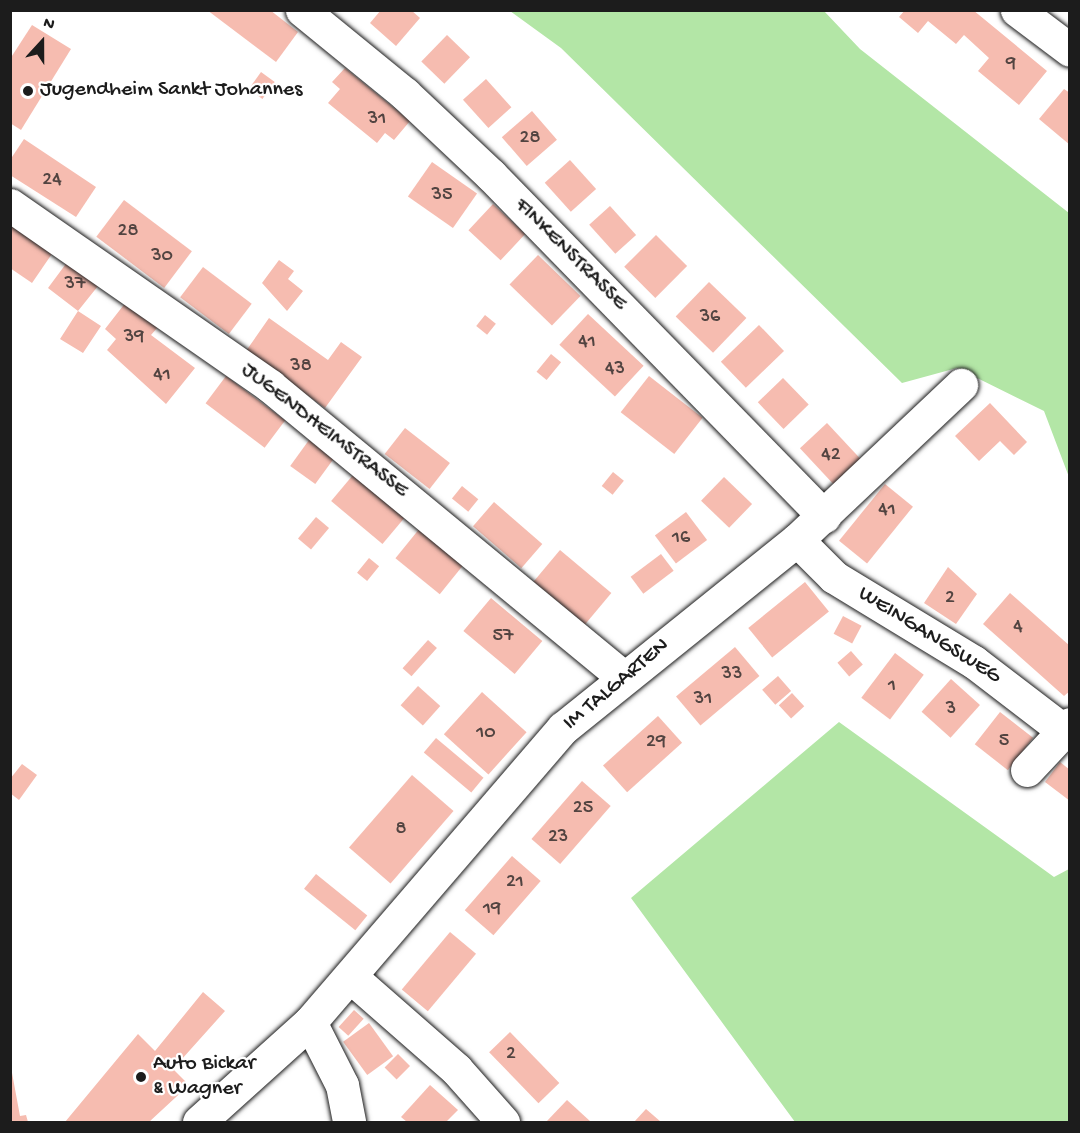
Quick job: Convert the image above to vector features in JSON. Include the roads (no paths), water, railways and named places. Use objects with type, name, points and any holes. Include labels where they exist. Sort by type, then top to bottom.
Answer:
[{"type":"street","name":"FINKENSTRASSE","points":[[302,10],[405,94],[491,175],[824,516]]},
{"type":"street","points":[[1017,10],[1070,50]]},
{"type":"street","name":"JUGENDHEIMSTRASSE","points":[[10,205],[270,386],[622,676]]},
{"type":"street","name":"IM TALGARTEN","points":[[199,1122],[310,1022],[563,728],[622,676],[824,516],[961,385]]},
{"type":"street","name":"WEINGANGSWEG","points":[[796,540],[834,577],[974,662],[1066,727],[1027,770]]},
{"type":"street","points":[[351,977],[456,1069],[503,1122]]},
{"type":"street","points":[[310,1022],[342,1085],[349,1122]]},
{"type":"place","name":"Jugendheim Sankt Johannes","points":[[28,91]]},
{"type":"place","name":"Auto Bickar & Wagner","points":[[141,1077]]}]
